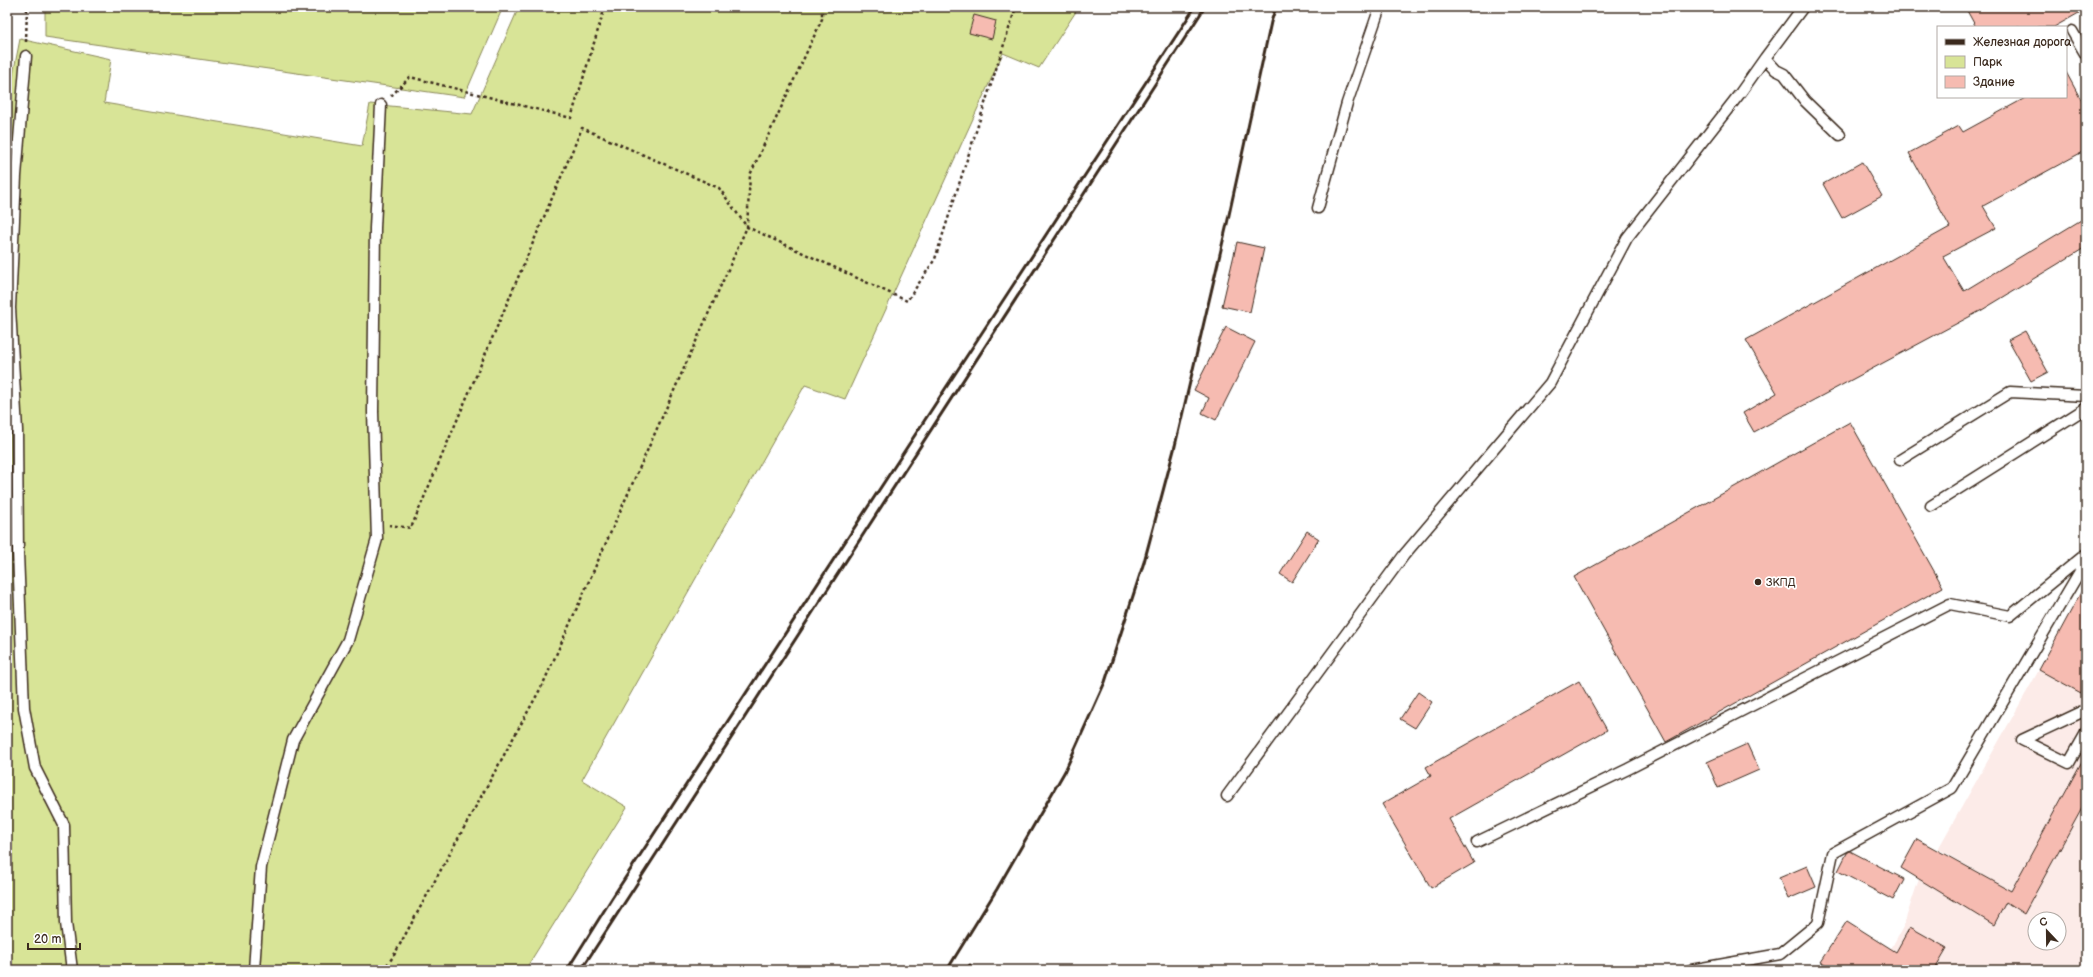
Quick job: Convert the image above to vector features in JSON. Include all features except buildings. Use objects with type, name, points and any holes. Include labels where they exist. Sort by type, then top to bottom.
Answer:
[{"type":"lane","points":[[1318,208],[1347,103],[1380,7]]},
{"type":"lane","points":[[1227,796],[1404,555],[1550,383],[1627,238],[1741,92],[1803,7]]},
{"type":"lane","points":[[2072,31],[2086,56]]},
{"type":"lane","points":[[26,56],[16,176],[10,308],[17,430],[18,553],[24,708],[35,768],[64,826],[66,923],[72,970]]},
{"type":"lane","points":[[1765,58],[1776,70],[1784,74],[1805,101],[1840,135]]},
{"type":"lane","points":[[254,970],[261,866],[292,740],[348,640],[377,539],[373,412],[375,228],[381,105]]},
{"type":"lane","points":[[1900,460],[2010,392],[2086,396]]},
{"type":"lane","points":[[1931,506],[2086,408]]},
{"type":"lane","points":[[1477,842],[1628,770],[1950,604],[2010,616],[2086,554]]},
{"type":"lane","points":[[1691,970],[1780,954],[1818,924],[1834,853],[1952,788],[2086,561]]},
{"type":"lane","points":[[2086,710],[2022,740],[2069,763],[2086,733]]},
{"type":"path","points":[[26,56],[27,7]]},
{"type":"path","points":[[381,105],[410,77],[571,118],[605,7]]},
{"type":"path","points":[[383,970],[393,957],[543,684],[747,227],[750,175],[822,19],[822,7]]},
{"type":"path","points":[[377,523],[411,528],[582,128],[719,188],[747,227],[907,301],[935,259],[1016,7]]},
{"type":"shaded area","points":[[2086,583],[2086,754],[2011,891],[1938,849],[2039,670]]},
{"type":"shaded area","points":[[2086,801],[2086,970],[1879,970],[1903,927],[1919,879],[1995,925],[2006,902]]},
{"type":"green space","points":[[45,7],[503,7],[464,97],[45,37]]},
{"type":"green space","points":[[519,7],[1079,7],[1039,68],[1003,53],[845,399],[805,385],[582,780],[627,807],[525,970],[7,970],[7,80],[12,80],[20,39],[111,59],[104,103],[362,146],[370,104],[472,114]]},
{"type":"railway","points":[[567,970],[612,898],[1195,7]]},
{"type":"railway","points":[[581,970],[1205,7]]},
{"type":"railway","points":[[947,970],[997,889],[1065,771],[1105,682],[1144,562],[1175,446],[1227,224],[1271,22],[1276,7]]},
{"type":"railway","points":[[966,970],[970,965]]},
{"type":"place","name":"ЗКПД","points":[[1758,582]]}]
